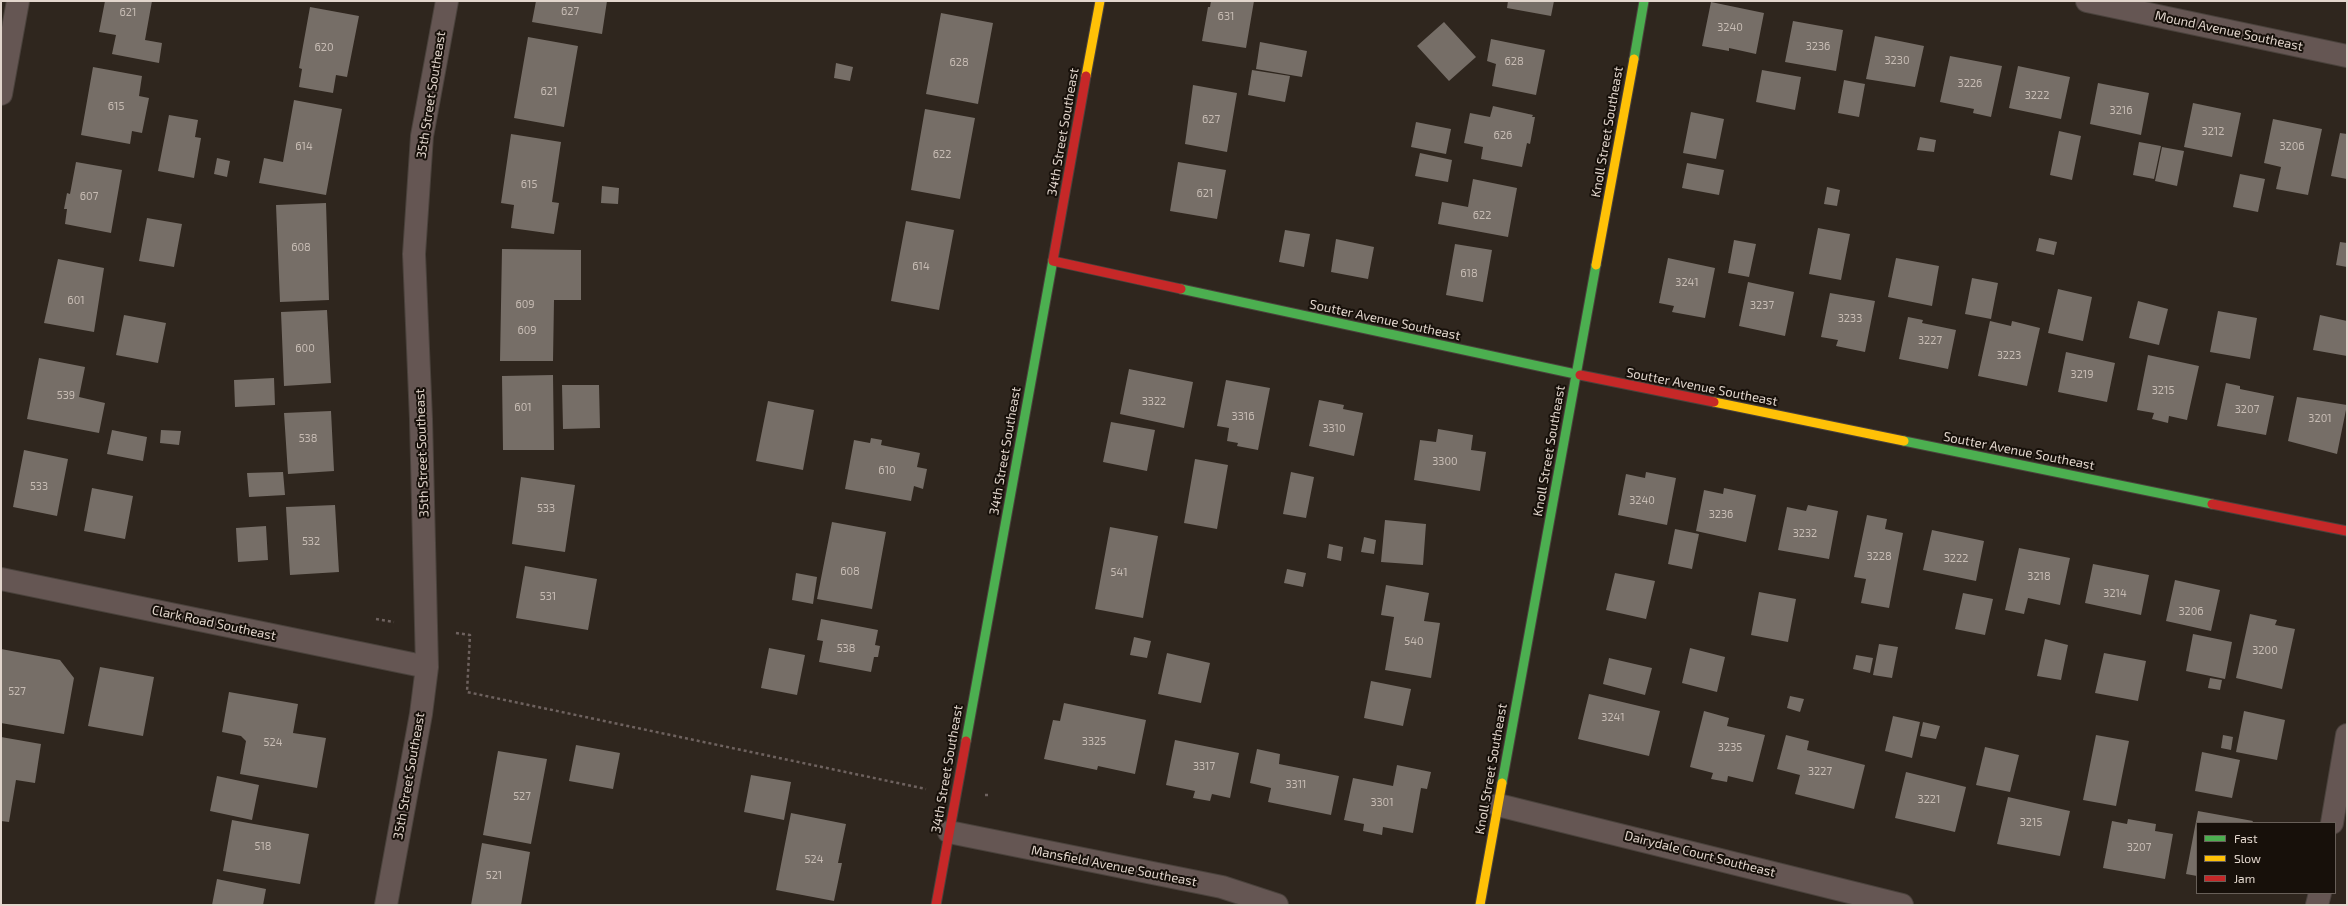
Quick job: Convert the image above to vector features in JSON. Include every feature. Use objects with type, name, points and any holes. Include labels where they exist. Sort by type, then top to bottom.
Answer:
[{"type":"street","points":[[1,94],[18,1]]},
{"type":"street","name":"35th Street Southeast","points":[[386,905],[421,714],[427,666],[421,420],[414,254],[422,136],[447,1]]},
{"type":"street","name":"34th Street Southeast","points":[[936,905],[1100,1]]},
{"type":"street","name":"Knoll Street Southeast","points":[[1480,905],[1644,1]]},
{"type":"street","name":"Mound Avenue Southeast","points":[[2087,1],[2347,56]]},
{"type":"street","name":"Soutter Avenue Southeast","points":[[1053,261],[1576,374],[2347,531]]},
{"type":"street","name":"Clark Road Southeast","points":[[1,579],[427,666]]},
{"type":"street","points":[[2332,822],[2347,735]]},
{"type":"street","name":"Dairydale Court Southeast","points":[[1498,805],[1902,905]]},
{"type":"street","name":"Mansfield Avenue Southeast","points":[[949,832],[1222,887],[1277,905]]},
{"type":"street","points":[[2318,905],[2320,894]]},
{"type":"path","points":[[376,619],[394,622]]},
{"type":"path","points":[[456,633],[470,635],[467,692],[926,790]]},
{"type":"building","points":[[105,1],[152,1],[145,40],[162,43],[159,63],[112,54],[116,35],[99,32]]},
{"type":"building","points":[[536,1],[607,1],[602,34],[532,22]]},
{"type":"building","points":[[1211,1],[1254,1],[1246,48],[1202,41],[1208,7],[1210,7]]},
{"type":"building","points":[[1508,1],[1554,1],[1551,16],[1507,8]]},
{"type":"building","points":[[1711,2],[1764,13],[1756,54],[1729,48],[1729,51],[1702,46]]},
{"type":"building","points":[[310,7],[359,16],[347,77],[336,75],[333,93],[299,87],[302,69],[299,68]]},
{"type":"building","points":[[941,13],[993,23],[978,104],[926,94]]},
{"type":"building","points":[[1793,21],[1843,30],[1836,71],[1785,62]]},
{"type":"building","points":[[1444,22],[1476,57],[1449,81],[1417,46]]},
{"type":"building","points":[[1875,36],[1924,46],[1915,87],[1866,79]]},
{"type":"building","points":[[528,37],[578,46],[564,127],[514,118]]},
{"type":"building","points":[[1491,39],[1545,50],[1536,95],[1492,86],[1496,64],[1487,61]]},
{"type":"building","points":[[1260,42],[1307,51],[1302,77],[1256,69]]},
{"type":"building","points":[[1950,56],[2002,66],[1991,117],[1973,113],[1974,109],[1940,102]]},
{"type":"building","points":[[836,63],[853,67],[850,81],[834,78]]},
{"type":"building","points":[[2018,66],[2070,77],[2061,119],[2009,108]]},
{"type":"building","points":[[93,67],[142,76],[139,96],[149,98],[142,133],[132,131],[130,144],[81,135]]},
{"type":"building","points":[[1252,70],[1290,76],[1285,102],[1248,95]]},
{"type":"building","points":[[1762,70],[1801,77],[1795,110],[1756,102]]},
{"type":"building","points":[[1844,80],[1865,84],[1859,117],[1838,113]]},
{"type":"building","points":[[2098,83],[2149,93],[2141,135],[2090,124]]},
{"type":"building","points":[[1193,85],[1237,93],[1227,152],[1185,144]]},
{"type":"building","points":[[294,100],[342,109],[326,195],[259,183],[264,158],[283,162]]},
{"type":"building","points":[[2193,103],[2241,113],[2232,157],[2184,147]]},
{"type":"building","points":[[1493,106],[1533,115],[1532,117],[1535,117],[1530,144],[1527,143],[1522,167],[1481,159],[1483,147],[1464,143],[1470,113],[1490,117]]},
{"type":"building","points":[[925,109],[975,118],[960,199],[911,190]]},
{"type":"building","points":[[1691,112],[1724,119],[1716,159],[1683,153]]},
{"type":"building","points":[[169,115],[198,120],[195,137],[201,138],[194,178],[158,171]]},
{"type":"building","points":[[2273,119],[2322,129],[2308,195],[2276,189],[2281,167],[2264,163]]},
{"type":"building","points":[[1416,122],[1451,129],[1446,154],[1411,147]]},
{"type":"building","points":[[2059,131],[2081,136],[2072,180],[2050,175]]},
{"type":"building","points":[[2340,133],[2347,134],[2347,179],[2331,176]]},
{"type":"building","points":[[511,134],[561,142],[552,202],[559,203],[554,234],[511,228],[514,205],[501,203]]},
{"type":"building","points":[[1920,137],[1936,140],[1934,152],[1917,150]]},
{"type":"building","points":[[2139,142],[2161,146],[2154,179],[2133,175]]},
{"type":"building","points":[[2162,147],[2184,151],[2177,186],[2155,181]]},
{"type":"building","points":[[1420,153],[1452,160],[1448,182],[1415,176]]},
{"type":"building","points":[[217,158],[230,161],[227,177],[214,174]]},
{"type":"building","points":[[76,162],[122,170],[111,233],[65,224],[67,209],[64,209],[67,193],[70,194]]},
{"type":"building","points":[[1178,162],[1226,170],[1217,219],[1170,211]]},
{"type":"building","points":[[1687,163],[1724,170],[1719,195],[1682,188]]},
{"type":"building","points":[[2240,174],[2265,179],[2258,212],[2233,207]]},
{"type":"building","points":[[1473,179],[1517,188],[1508,237],[1438,224],[1442,202],[1468,207]]},
{"type":"building","points":[[602,186],[619,188],[618,204],[601,203]]},
{"type":"building","points":[[1827,187],[1840,190],[1837,206],[1824,204]]},
{"type":"building","points":[[326,203],[329,300],[280,302],[276,205]]},
{"type":"building","points":[[147,218],[182,224],[174,267],[139,261]]},
{"type":"building","points":[[906,221],[954,230],[939,310],[891,301]]},
{"type":"building","points":[[1818,228],[1850,234],[1841,280],[1809,274]]},
{"type":"building","points":[[1285,230],[1310,234],[1304,267],[1279,262]]},
{"type":"building","points":[[2039,238],[2057,242],[2054,255],[2036,251]]},
{"type":"building","points":[[1336,239],[1374,247],[1368,279],[1331,272]]},
{"type":"building","points":[[1734,240],[1756,244],[1749,277],[1728,273]]},
{"type":"building","points":[[2340,242],[2347,243],[2347,267],[2336,265]]},
{"type":"building","points":[[1455,244],[1492,250],[1483,302],[1446,295]]},
{"type":"building","points":[[502,249],[581,250],[581,300],[554,300],[553,361],[500,361]]},
{"type":"building","points":[[1668,258],[1715,268],[1705,318],[1672,312],[1674,306],[1659,303]]},
{"type":"building","points":[[1896,258],[1939,266],[1932,306],[1888,297]]},
{"type":"building","points":[[58,259],[104,268],[94,332],[44,323]]},
{"type":"building","points":[[1972,278],[1998,283],[1991,319],[1965,314]]},
{"type":"building","points":[[1748,282],[1794,292],[1785,336],[1739,326]]},
{"type":"building","points":[[2058,289],[2092,297],[2083,341],[2048,333]]},
{"type":"building","points":[[1830,293],[1875,301],[1865,352],[1836,346],[1838,340],[1821,337]]},
{"type":"building","points":[[2138,301],[2168,309],[2159,345],[2129,338]]},
{"type":"building","points":[[327,310],[331,383],[284,386],[281,312]]},
{"type":"building","points":[[2218,311],[2257,318],[2250,359],[2210,352]]},
{"type":"building","points":[[124,315],[166,323],[158,363],[116,355]]},
{"type":"building","points":[[2320,315],[2347,321],[2347,356],[2313,350]]},
{"type":"building","points":[[1908,317],[1923,320],[1922,323],[1956,330],[1948,369],[1899,359]]},
{"type":"building","points":[[1990,321],[2011,326],[2012,321],[2040,328],[2027,386],[1978,376]]},
{"type":"building","points":[[2066,352],[2115,363],[2107,402],[2058,392]]},
{"type":"building","points":[[2148,355],[2199,366],[2187,420],[2169,416],[2168,423],[2152,419],[2154,413],[2137,410]]},
{"type":"building","points":[[39,358],[85,367],[79,397],[105,403],[99,433],[27,419]]},
{"type":"building","points":[[1129,369],[1193,382],[1184,428],[1120,414]]},
{"type":"building","points":[[553,375],[554,450],[503,450],[502,376]]},
{"type":"building","points":[[274,378],[275,405],[235,407],[234,380]]},
{"type":"building","points":[[1226,380],[1270,388],[1258,450],[1237,446],[1238,443],[1227,441],[1229,428],[1217,426]]},
{"type":"building","points":[[2226,383],[2240,386],[2240,389],[2274,396],[2266,435],[2217,426]]},
{"type":"building","points":[[562,385],[599,385],[600,428],[563,429]]},
{"type":"building","points":[[2297,397],[2347,405],[2337,454],[2288,441]]},
{"type":"building","points":[[1319,400],[1344,405],[1343,409],[1363,413],[1354,456],[1309,446]]},
{"type":"building","points":[[768,401],[814,410],[803,470],[756,461]]},
{"type":"building","points":[[331,411],[334,471],[288,474],[284,413]]},
{"type":"building","points":[[1111,422],[1155,430],[1147,471],[1103,462]]},
{"type":"building","points":[[1438,429],[1473,435],[1471,450],[1486,452],[1480,491],[1414,480],[1420,440],[1436,442]]},
{"type":"building","points":[[112,430],[147,437],[143,461],[107,454]]},
{"type":"building","points":[[161,430],[181,431],[179,445],[160,443]]},
{"type":"building","points":[[871,438],[882,440],[881,445],[920,453],[917,467],[927,469],[923,489],[914,486],[911,501],[845,489],[854,440],[870,443]]},
{"type":"building","points":[[24,450],[68,459],[57,516],[13,507]]},
{"type":"building","points":[[1195,459],[1228,465],[1217,529],[1184,523]]},
{"type":"building","points":[[283,472],[285,495],[249,497],[247,473]]},
{"type":"building","points":[[1291,472],[1314,477],[1306,518],[1283,514]]},
{"type":"building","points":[[1646,472],[1676,478],[1667,525],[1618,515],[1626,474],[1645,478]]},
{"type":"building","points":[[521,477],[575,485],[565,552],[512,544]]},
{"type":"building","points":[[92,488],[133,496],[125,539],[84,531]]},
{"type":"building","points":[[1724,488],[1756,495],[1746,542],[1696,531],[1704,490],[1723,494]]},
{"type":"building","points":[[335,505],[339,572],[290,575],[286,507]]},
{"type":"building","points":[[1808,505],[1838,511],[1829,559],[1778,550],[1787,507],[1806,511]]},
{"type":"building","points":[[1867,515],[1887,519],[1885,529],[1903,533],[1889,608],[1861,603],[1866,579],[1854,577]]},
{"type":"building","points":[[1385,520],[1426,524],[1423,565],[1381,562]]},
{"type":"building","points":[[832,522],[886,532],[872,609],[817,599]]},
{"type":"building","points":[[266,526],[268,560],[238,562],[236,528]]},
{"type":"building","points":[[1110,527],[1158,536],[1143,618],[1095,609]]},
{"type":"building","points":[[1675,529],[1699,534],[1692,569],[1668,564]]},
{"type":"building","points":[[1932,530],[1984,541],[1976,581],[1923,570]]},
{"type":"building","points":[[1364,537],[1376,540],[1374,554],[1361,552]]},
{"type":"building","points":[[1329,544],[1343,547],[1341,561],[1327,558]]},
{"type":"building","points":[[2019,548],[2070,558],[2060,605],[2028,598],[2024,614],[2005,610]]},
{"type":"building","points":[[2093,564],[2149,575],[2141,615],[2085,603]]},
{"type":"building","points":[[525,566],[597,579],[588,630],[516,618]]},
{"type":"building","points":[[1287,569],[1306,573],[1303,587],[1284,583]]},
{"type":"building","points":[[796,573],[817,577],[813,604],[792,600]]},
{"type":"building","points":[[1615,573],[1655,581],[1646,619],[1606,610]]},
{"type":"building","points":[[2175,580],[2220,590],[2211,631],[2166,621]]},
{"type":"building","points":[[1386,585],[1429,593],[1424,621],[1440,623],[1431,678],[1385,670],[1394,617],[1381,615]]},
{"type":"building","points":[[1759,592],[1796,599],[1788,642],[1751,635]]},
{"type":"building","points":[[1963,593],[1993,599],[1985,635],[1955,629]]},
{"type":"building","points":[[2250,614],[2277,620],[2275,625],[2295,629],[2282,689],[2236,678]]},
{"type":"building","points":[[821,619],[878,630],[875,645],[880,646],[878,657],[874,657],[871,672],[819,662],[823,641],[817,640]]},
{"type":"building","points":[[2193,634],[2232,642],[2225,679],[2186,671]]},
{"type":"building","points":[[1134,637],[1151,641],[1147,658],[1130,655]]},
{"type":"building","points":[[2045,639],[2068,645],[2061,680],[2037,676]]},
{"type":"building","points":[[1879,644],[1898,647],[1892,678],[1873,675]]},
{"type":"building","points":[[769,648],[805,655],[797,695],[761,688]]},
{"type":"building","points":[[1690,648],[1725,657],[1717,692],[1682,683]]},
{"type":"building","points":[[1,649],[60,660],[74,678],[64,734],[1,723]]},
{"type":"building","points":[[1167,653],[1210,663],[1201,703],[1158,694]]},
{"type":"building","points":[[2104,653],[2146,661],[2138,701],[2095,693]]},
{"type":"building","points":[[1856,655],[1873,658],[1870,673],[1853,669]]},
{"type":"building","points":[[1609,658],[1652,668],[1645,695],[1603,684]]},
{"type":"building","points":[[100,667],[154,677],[143,736],[88,726]]},
{"type":"building","points":[[2210,678],[2222,680],[2220,690],[2208,688]]},
{"type":"building","points":[[1371,681],[1411,689],[1403,726],[1364,718]]},
{"type":"building","points":[[229,692],[298,704],[293,733],[326,738],[317,788],[240,774],[246,741],[241,736],[222,732]]},
{"type":"building","points":[[1589,694],[1660,711],[1649,756],[1578,739]]},
{"type":"building","points":[[1790,696],[1804,699],[1800,712],[1787,708]]},
{"type":"building","points":[[1064,703],[1146,720],[1135,774],[1098,766],[1097,770],[1044,759],[1053,720],[1060,721]]},
{"type":"building","points":[[1704,711],[1729,718],[1727,726],[1765,735],[1753,782],[1728,776],[1727,782],[1711,779],[1713,773],[1690,767]]},
{"type":"building","points":[[2244,711],[2285,720],[2277,760],[2236,752]]},
{"type":"building","points":[[1893,716],[1920,722],[1912,758],[1885,751]]},
{"type":"building","points":[[1923,722],[1940,726],[1936,739],[1920,736]]},
{"type":"building","points":[[1786,735],[1809,741],[1807,750],[1865,765],[1854,809],[1795,794],[1800,775],[1777,769]]},
{"type":"building","points":[[2096,735],[2129,741],[2116,806],[2083,800]]},
{"type":"building","points":[[2223,735],[2233,737],[2231,750],[2221,748]]},
{"type":"building","points":[[1,737],[41,744],[35,783],[16,780],[9,822],[1,821]]},
{"type":"building","points":[[1175,740],[1239,753],[1230,798],[1212,794],[1210,801],[1193,798],[1195,791],[1166,785]]},
{"type":"building","points":[[576,745],[620,753],[613,789],[569,781]]},
{"type":"building","points":[[1985,747],[2019,755],[2010,792],[1976,785]]},
{"type":"building","points":[[1257,749],[1280,754],[1279,764],[1339,776],[1331,815],[1268,802],[1271,788],[1250,783]]},
{"type":"building","points":[[498,751],[547,759],[531,844],[483,835]]},
{"type":"building","points":[[2202,752],[2240,760],[2232,798],[2195,791]]},
{"type":"building","points":[[1397,765],[1431,772],[1427,789],[1421,788],[1413,833],[1383,827],[1382,835],[1363,831],[1364,824],[1344,820],[1353,778],[1393,786]]},
{"type":"building","points":[[1906,772],[1966,787],[1955,832],[1895,818]]},
{"type":"building","points":[[751,775],[791,782],[784,820],[744,812]]},
{"type":"building","points":[[217,776],[259,785],[252,820],[210,811]]},
{"type":"building","points":[[2008,797],[2070,811],[2060,856],[1997,844]]},
{"type":"building","points":[[2198,811],[2253,821],[2196,822],[2196,876],[2186,874]]},
{"type":"building","points":[[791,813],[846,824],[838,863],[842,863],[834,901],[776,890]]},
{"type":"building","points":[[2128,819],[2156,824],[2155,831],[2173,834],[2165,879],[2103,868],[2112,821],[2127,824]]},
{"type":"building","points":[[232,820],[309,834],[300,884],[223,871]]},
{"type":"building","points":[[482,843],[530,852],[521,905],[471,905]]},
{"type":"building","points":[[217,879],[266,889],[263,905],[212,905]]},
{"type":"traffic: fast","points":[[1634,59],[1644,1]]},
{"type":"traffic: fast","points":[[966,741],[1053,260]]},
{"type":"traffic: fast","points":[[1502,783],[1596,265]]},
{"type":"traffic: fast","points":[[1181,289],[1580,375]]},
{"type":"traffic: fast","points":[[1904,441],[2212,504]]},
{"type":"traffic: slow","points":[[1086,76],[1100,1]]},
{"type":"traffic: slow","points":[[1596,265],[1634,59]]},
{"type":"traffic: slow","points":[[1714,402],[1904,441]]},
{"type":"traffic: slow","points":[[1480,905],[1502,783]]},
{"type":"traffic: jam","points":[[1053,260],[1086,76]]},
{"type":"traffic: jam","points":[[1053,261],[1181,289]]},
{"type":"traffic: jam","points":[[1580,375],[1714,402]]},
{"type":"traffic: jam","points":[[2212,504],[2347,531]]},
{"type":"traffic: jam","points":[[936,905],[966,741]]}]
